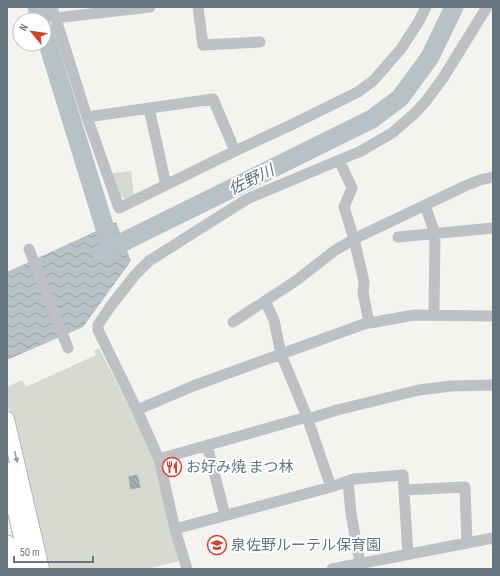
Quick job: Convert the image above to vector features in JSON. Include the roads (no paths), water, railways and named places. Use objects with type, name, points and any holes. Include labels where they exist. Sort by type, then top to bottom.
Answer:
[{"type":"highway","points":[[7,471],[30,569]]},
{"type":"highway","points":[[7,544],[13,569]]},
{"type":"main road","points":[[7,419],[42,569]]},
{"type":"street","points":[[150,7],[54,12],[86,117],[119,208],[358,92],[373,81],[401,49],[426,7]]},
{"type":"street","points":[[198,7],[203,45],[260,42]]},
{"type":"street","points":[[186,569],[159,459],[98,330],[98,325],[134,275],[149,261],[247,199],[339,160],[392,133],[414,114],[426,101],[443,78],[487,7]]},
{"type":"street","points":[[86,117],[214,98],[235,151]]},
{"type":"street","points":[[149,108],[166,185]]},
{"type":"street","points":[[339,160],[352,188],[344,207],[354,239],[364,282],[364,292],[369,323]]},
{"type":"street","points":[[233,322],[297,280],[334,251],[354,239],[465,186],[493,177]]},
{"type":"street","points":[[425,205],[435,234],[434,316]]},
{"type":"street","points":[[398,237],[493,228]]},
{"type":"street","points":[[29,249],[68,348]]},
{"type":"street","points":[[265,301],[274,320],[281,354],[307,418],[331,487]]},
{"type":"street","points":[[137,410],[192,386],[369,323],[414,315],[493,316]]},
{"type":"street","points":[[159,459],[337,410],[419,390],[451,386],[493,385]]},
{"type":"street","points":[[207,445],[225,515]]},
{"type":"street","points":[[175,529],[331,487],[354,479],[403,475],[408,554]]},
{"type":"street","points":[[348,481],[351,514],[363,565]]},
{"type":"street","points":[[404,490],[465,487],[467,543]]},
{"type":"street","points":[[332,569],[363,565],[408,554],[493,538]]},
{"type":"water","points":[[116,222],[131,261],[83,327],[7,360],[7,272]]},
{"type":"waterway","points":[[37,7],[39,12]]},
{"type":"waterway","name":"佐野川","points":[[101,253],[372,119],[400,98],[430,57],[454,7]]},
{"type":"waterway","points":[[50,52],[111,248]]},
{"type":"place","name":"お好み焼 まつ林","points":[[172,467]]},
{"type":"place","name":"泉佐野ルーテル保育園","points":[[217,545]]}]
